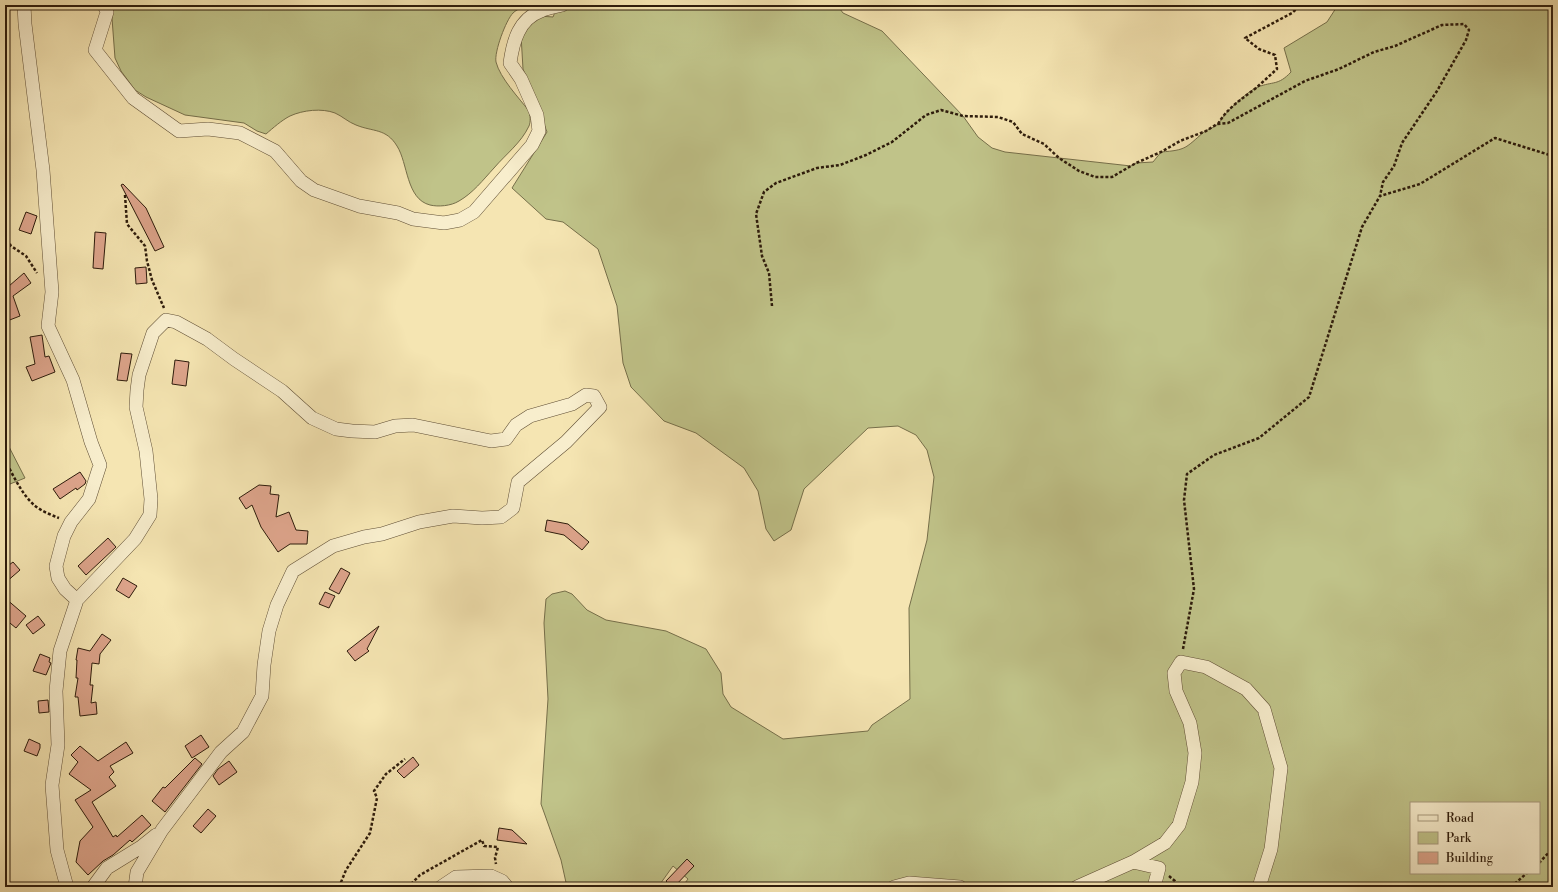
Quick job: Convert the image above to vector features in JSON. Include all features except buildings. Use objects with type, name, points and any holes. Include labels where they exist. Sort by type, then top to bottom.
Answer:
[{"type":"street","points":[[24,5],[43,170],[52,292],[48,326],[73,380],[91,442],[100,464],[89,499],[71,522],[64,536],[56,566],[58,578],[65,588],[77,600]]},
{"type":"street","points":[[104,5],[107,12],[95,50],[133,98],[178,131],[208,129],[240,133],[275,151],[301,181],[314,190],[359,206],[398,213],[414,219],[444,223],[460,220],[474,212],[532,145],[538,131],[537,115],[521,79],[510,63],[512,45],[523,22],[540,11],[562,5]]},
{"type":"street","points":[[67,887],[57,850],[52,785],[58,745],[56,691],[60,651],[77,600],[135,539],[150,515],[151,499],[146,451],[136,407],[136,390],[153,333],[166,320],[176,322],[207,339],[282,391],[312,418],[336,429],[352,432],[375,432],[395,426],[413,425],[491,442],[506,439],[516,425],[530,416],[572,404],[586,395],[594,396],[600,407],[566,442],[518,482],[513,508],[501,517],[482,518],[453,516],[420,522],[382,534],[364,537],[333,546],[293,571],[277,605],[270,631],[264,665],[262,696],[243,732],[221,752],[162,830],[137,872],[135,887]]},
{"type":"street","points":[[1077,887],[1133,862],[1165,843],[1178,825],[1192,782],[1195,754],[1190,723],[1176,691],[1174,673],[1181,662],[1206,667],[1246,689],[1264,709],[1280,768],[1271,849],[1259,887]]},
{"type":"street","points":[[93,887],[107,868],[141,847],[162,830]]},
{"type":"street","points":[[1133,862],[1159,868],[1154,887]]},
{"type":"street","points":[[441,887],[456,877],[491,876],[505,884]]},
{"type":"street","points":[[894,887],[909,883],[960,887]]},
{"type":"path","points":[[1218,124],[1222,117],[1234,105],[1258,87],[1277,69],[1275,55],[1259,48],[1244,38],[1292,13],[1301,5]]},
{"type":"path","points":[[772,306],[769,273],[762,256],[756,214],[764,192],[776,183],[816,168],[840,165],[866,155],[892,142],[926,115],[941,110],[963,116],[998,117],[1013,122],[1022,134],[1044,144],[1059,158],[1079,171],[1095,177],[1112,177],[1180,141],[1206,131],[1218,124],[1228,123],[1305,81],[1339,69],[1374,52],[1396,46],[1442,25],[1464,24],[1469,30],[1466,40],[1437,91],[1402,143],[1394,166],[1383,182],[1380,196],[1362,227],[1309,397],[1259,438],[1214,455],[1186,474],[1184,500],[1194,589],[1181,662]]},
{"type":"path","points":[[1380,196],[1420,184],[1495,138],[1553,156]]},
{"type":"path","points":[[125,195],[127,224],[145,246],[152,280],[166,311],[166,320]]},
{"type":"path","points":[[5,235],[11,246],[26,256],[38,275]]},
{"type":"path","points":[[5,460],[21,489],[34,505],[48,514],[71,522]]},
{"type":"path","points":[[339,887],[346,870],[370,833],[377,798],[374,791],[386,774],[404,758]]},
{"type":"path","points":[[402,887],[409,886],[420,875],[482,840],[484,846],[498,847],[495,858],[497,871],[505,884]]},
{"type":"path","points":[[1540,862],[1553,848]]},
{"type":"path","points":[[1511,887],[1526,874]]},
{"type":"green space","points":[[111,5],[533,5],[517,10],[510,17],[501,36],[496,57],[496,62],[501,75],[529,111],[530,124],[518,143],[469,194],[452,204],[441,206],[430,205],[416,196],[409,180],[401,153],[393,140],[384,133],[356,125],[330,111],[318,110],[295,114],[278,124],[266,134],[257,131],[244,123],[185,115],[146,97],[135,90],[121,71],[115,58]]},
{"type":"green space","points":[[558,5],[837,5],[843,13],[882,31],[963,116],[978,137],[992,148],[1005,152],[1131,166],[1136,163],[1153,162],[1161,152],[1185,147],[1204,132],[1219,123],[1239,100],[1254,89],[1279,81],[1286,76],[1291,72],[1284,48],[1327,22],[1338,5],[1553,5],[1553,887],[682,887],[688,879],[673,866],[658,887],[567,887],[561,860],[541,804],[548,699],[544,623],[546,599],[552,594],[565,591],[572,594],[587,610],[606,620],[666,631],[706,649],[721,673],[723,694],[731,707],[783,739],[868,731],[872,725],[910,699],[909,608],[927,540],[934,477],[927,450],[916,435],[898,426],[868,428],[804,489],[791,530],[774,541],[766,529],[758,491],[744,468],[696,433],[664,421],[631,387],[623,363],[617,306],[598,249],[563,222],[546,219],[512,188],[547,132],[523,69],[521,35],[539,16],[553,17]]},
{"type":"green space","points":[[5,439],[25,478],[5,486]]}]
